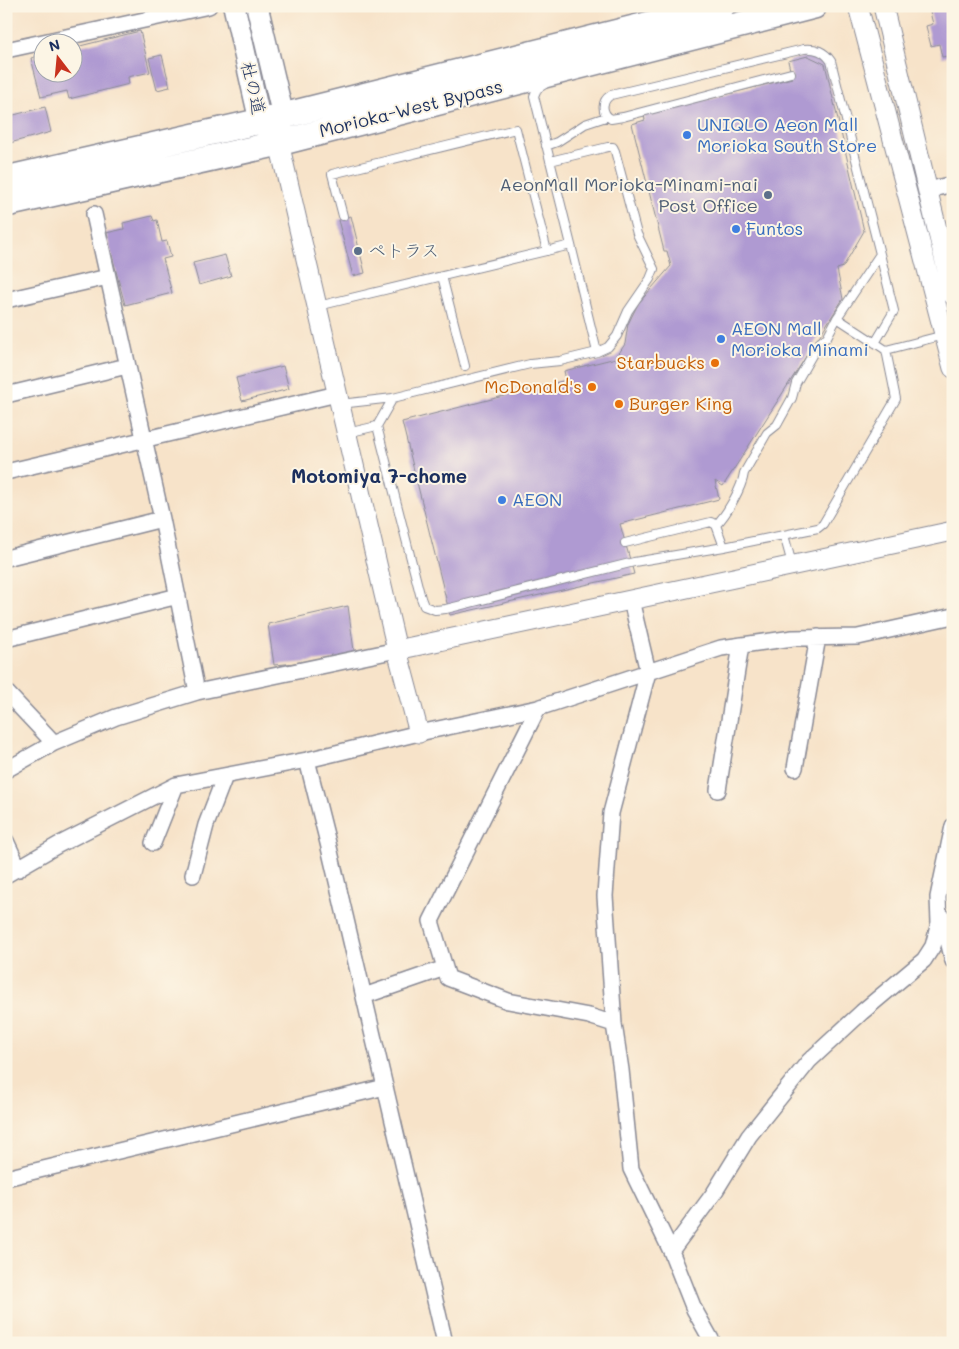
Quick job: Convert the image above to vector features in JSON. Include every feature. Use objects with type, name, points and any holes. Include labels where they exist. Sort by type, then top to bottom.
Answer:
[{"type":"highway","name":"Morioka-West Bypass","points":[[6,179],[271,119],[722,6]]},
{"type":"highway","name":"Morioka-West Bypass","points":[[6,204],[279,143],[814,6]]},
{"type":"main road","name":"杜の道","points":[[234,6],[279,143]]},
{"type":"main road","name":"杜の道","points":[[257,6],[271,119]]},
{"type":"street","points":[[6,50],[209,6]]},
{"type":"street","points":[[858,6],[953,368]]},
{"type":"street","points":[[883,6],[953,296]]},
{"type":"street","points":[[279,143],[397,650],[419,733]]},
{"type":"street","points":[[928,190],[953,184]]},
{"type":"street","points":[[94,214],[162,519],[197,692]]},
{"type":"street","points":[[936,226],[933,261],[951,331],[944,335]]},
{"type":"street","points":[[6,300],[108,278]]},
{"type":"street","points":[[6,395],[127,366]]},
{"type":"street","points":[[6,472],[144,439],[338,399]]},
{"type":"street","points":[[6,558],[162,519]]},
{"type":"street","points":[[6,770],[54,743],[116,717],[197,692],[953,531]]},
{"type":"street","points":[[6,639],[178,596]]},
{"type":"street","points":[[631,600],[648,672],[610,813],[605,896],[614,1024],[622,1070],[631,1169],[670,1251],[694,1308],[712,1343]]},
{"type":"street","points":[[6,840],[13,872],[58,845],[176,786],[307,760],[419,733],[538,708],[630,680],[648,672],[722,648],[793,638],[858,637],[953,616]]},
{"type":"street","points":[[795,768],[818,638]]},
{"type":"street","points":[[718,790],[741,646]]},
{"type":"street","points":[[6,692],[54,743]]},
{"type":"street","points":[[538,708],[432,921],[448,978],[508,1001],[589,1016],[614,1024]]},
{"type":"street","points":[[307,760],[445,1343]]},
{"type":"street","points":[[193,874],[206,824],[225,776]]},
{"type":"street","points":[[153,842],[176,786]]},
{"type":"street","points":[[670,1251],[714,1193],[749,1136],[808,1061],[924,960],[933,946],[945,896],[953,826]]},
{"type":"street","points":[[945,896],[953,961]]},
{"type":"street","points":[[364,996],[445,968]]},
{"type":"street","points":[[6,1178],[385,1087]]},
{"type":"lane","points":[[791,72],[611,120],[606,117],[604,112],[603,102],[611,95],[804,49],[813,48],[827,56],[831,61],[894,311],[875,343]]},
{"type":"lane","points":[[571,77],[637,58],[645,50]]},
{"type":"lane","points":[[552,82],[537,89],[534,96],[597,352]]},
{"type":"lane","points":[[546,146],[558,142],[585,124],[606,117]]},
{"type":"lane","points":[[343,216],[332,174],[516,129],[547,251]]},
{"type":"lane","points":[[338,399],[393,398],[530,364],[560,361],[597,352],[608,347],[617,336],[628,311],[654,270],[637,234],[615,151],[612,147],[608,146],[550,161]]},
{"type":"lane","points":[[317,306],[571,245]]},
{"type":"lane","points":[[716,525],[722,518],[743,480],[744,473],[766,433],[777,425],[792,398],[796,383],[819,343],[827,336],[880,254]]},
{"type":"lane","points":[[442,276],[465,366]]},
{"type":"lane","points":[[393,398],[377,426],[424,606],[436,610],[446,609],[634,562],[784,535],[818,528],[824,524],[896,399],[886,350],[837,318]]},
{"type":"lane","points":[[886,350],[944,335]]},
{"type":"lane","points":[[346,433],[377,426]]},
{"type":"lane","points":[[625,543],[711,522],[716,525],[724,547]]},
{"type":"lane","points":[[784,535],[792,565]]},
{"type":"building","points":[[953,6],[953,55],[942,57],[939,44],[931,46],[926,26],[933,24],[929,8]]},
{"type":"building","points":[[140,31],[150,72],[128,77],[129,84],[69,99],[67,91],[41,97],[37,82],[82,82],[82,46]]},
{"type":"building","points":[[162,55],[170,87],[157,90],[149,58]]},
{"type":"building","name":"AEON Mall Morioka Minami","points":[[808,56],[825,64],[864,231],[843,267],[837,269],[843,299],[723,486],[715,481],[719,499],[620,524],[634,574],[450,615],[402,422],[566,380],[564,371],[616,358],[625,344],[628,324],[638,304],[671,266],[667,251],[664,251],[632,124],[645,120],[644,115],[792,78],[788,61]]},
{"type":"building","points":[[45,107],[51,132],[6,144],[6,117]]},
{"type":"building","points":[[152,216],[154,221],[157,220],[162,242],[167,241],[171,257],[163,259],[172,293],[125,305],[106,233],[124,229],[123,223]]},
{"type":"building","points":[[351,216],[365,273],[353,276],[338,220]]},
{"type":"building","points":[[225,255],[231,276],[199,285],[193,263]]},
{"type":"building","points":[[283,366],[289,389],[242,401],[236,378]]},
{"type":"building","points":[[348,606],[355,658],[274,665],[268,624]]},
{"type":"place","name":"UNIQLO Aeon Mall Morioka South Store","points":[[687,135]]},
{"type":"place","name":"AeonMall Morioka-Minami-nai Post Office","points":[[768,195]]},
{"type":"place","name":"Funtos","points":[[736,229]]},
{"type":"place","name":"ペトラス","points":[[358,251]]},
{"type":"place","name":"AEON Mall Morioka Minami","points":[[721,339]]},
{"type":"place","name":"Starbucks","points":[[715,363]]},
{"type":"place","name":"McDonald's","points":[[592,387]]},
{"type":"place","name":"Burger King","points":[[619,404]]},
{"type":"place","name":"AEON","points":[[502,500]]},
{"type":"district","name":"Motomiya 7-chome","points":[[379,476]]}]
